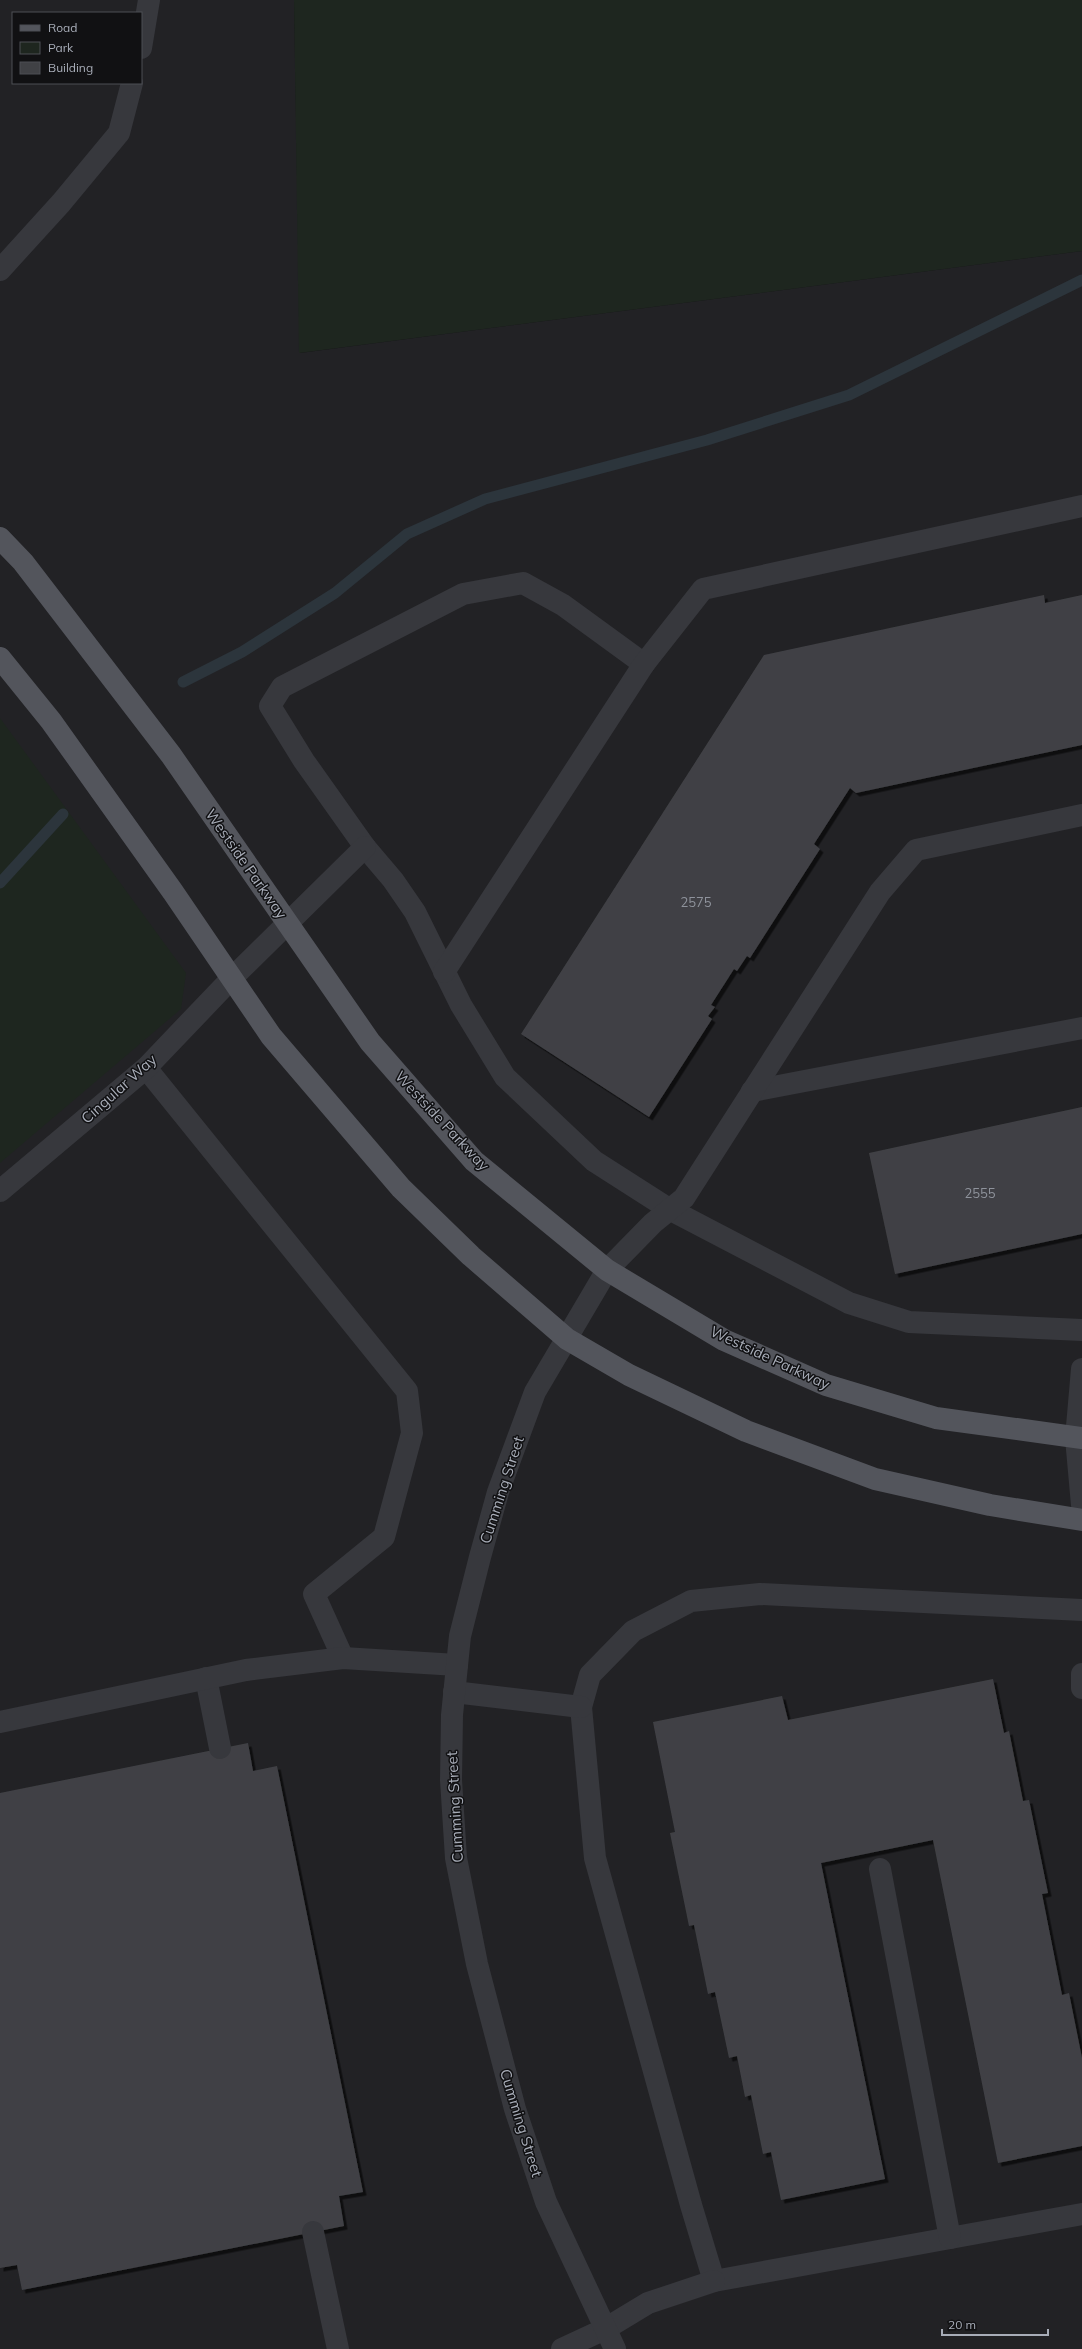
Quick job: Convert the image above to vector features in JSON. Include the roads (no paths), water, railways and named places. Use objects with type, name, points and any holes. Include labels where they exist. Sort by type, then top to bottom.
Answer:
[{"type":"main road","name":"Westside Parkway","points":[[0,538],[24,562],[167,749],[370,1042],[474,1160],[607,1270],[724,1340],[826,1385],[936,1418],[1079,1438]]},
{"type":"main road","points":[[0,658],[51,721],[173,892],[271,1036],[401,1188],[471,1256],[567,1339],[629,1375],[746,1431],[875,1479],[990,1505],[1082,1520]]},
{"type":"street","points":[[142,42],[149,0]]},
{"type":"street","points":[[0,270],[61,203],[119,133],[132,84]]},
{"type":"street","points":[[444,972],[644,664],[702,589],[1082,506]]},
{"type":"street","points":[[644,664],[563,606],[523,584],[463,594],[282,687],[270,706],[304,761],[365,847],[393,880],[415,912],[461,1005],[505,1077],[594,1161],[669,1210],[849,1303],[909,1322],[1082,1330]]},
{"type":"street","name":"Cumming Street","points":[[615,2349],[546,2202],[515,2109],[477,1964],[456,1858],[451,1780],[454,1692],[460,1636],[498,1492],[536,1392],[607,1270],[653,1223],[684,1198],[880,892],[916,850],[1082,815]]},
{"type":"street","name":"Cingular Way","points":[[0,1191],[146,1068],[231,979],[365,847]]},
{"type":"street","points":[[752,1091],[1082,1028]]},
{"type":"street","points":[[146,1068],[407,1392],[412,1433],[384,1537],[314,1594],[343,1658]]},
{"type":"street","points":[[1082,1369],[1079,1438],[1082,1505]]},
{"type":"street","points":[[714,2281],[691,2205],[595,1858],[581,1707],[590,1675],[633,1631],[690,1601],[760,1594],[1082,1610]]},
{"type":"street","points":[[0,1722],[246,1670],[343,1658],[457,1665]]},
{"type":"street","points":[[1082,1674],[1082,1688]]},
{"type":"street","points":[[206,1678],[220,1748]]},
{"type":"street","points":[[454,1692],[581,1707]]},
{"type":"street","points":[[880,1869],[950,2238]]},
{"type":"street","points":[[562,2349],[605,2328],[648,2303],[714,2281],[1082,2214]]},
{"type":"street","points":[[313,2232],[338,2349]]},
{"type":"waterway","points":[[183,682],[242,652],[335,593],[407,534],[485,499],[707,440],[849,395],[1082,280]]},
{"type":"waterway","points":[[0,883],[63,814]]}]
